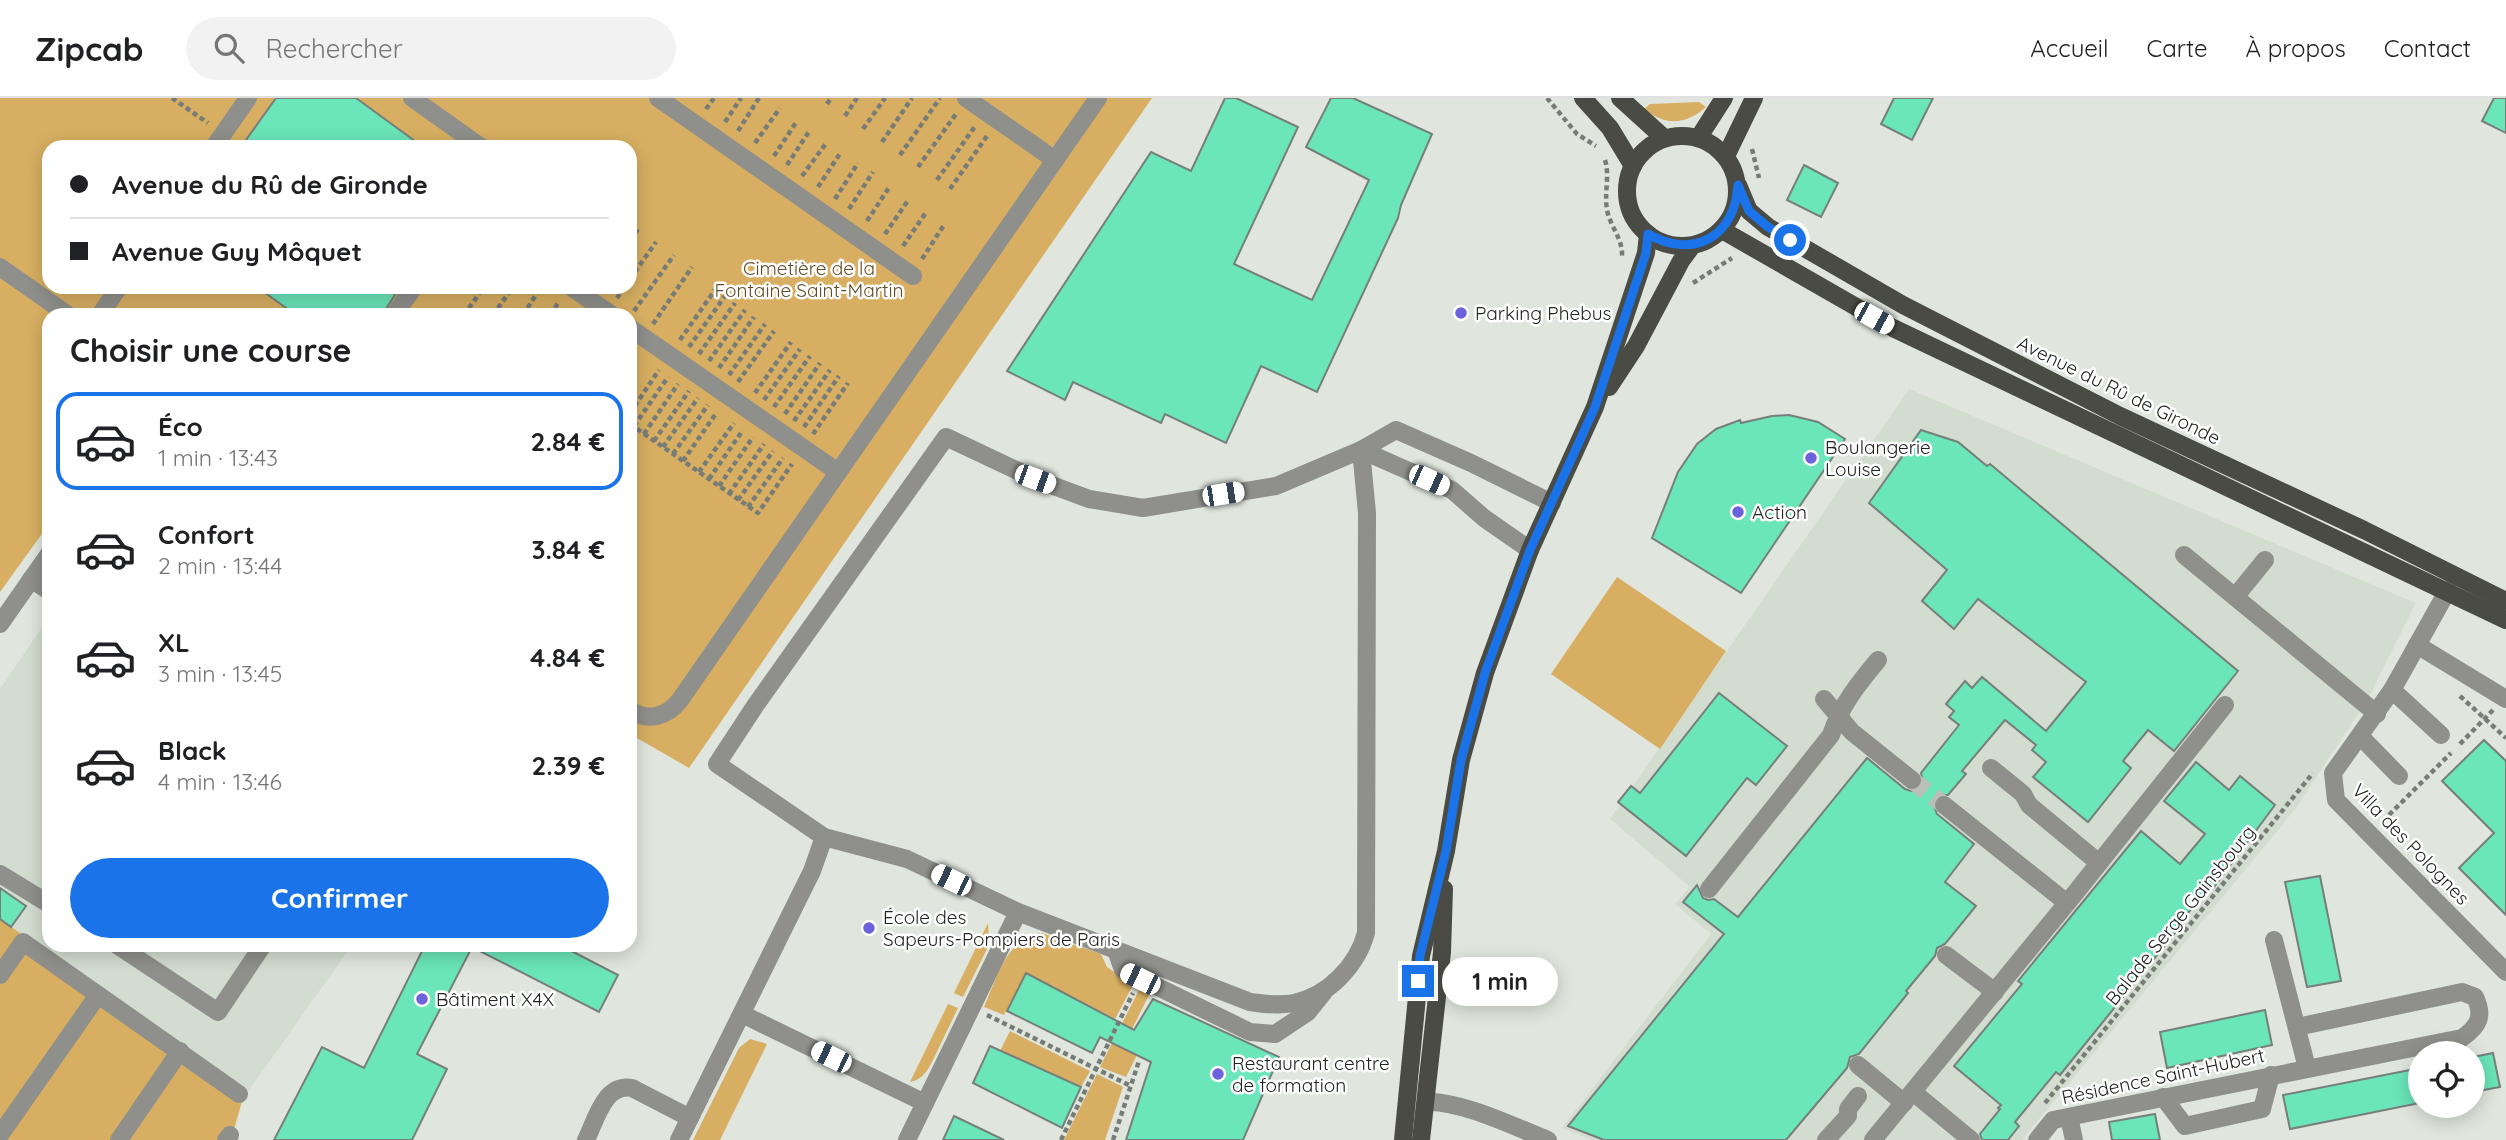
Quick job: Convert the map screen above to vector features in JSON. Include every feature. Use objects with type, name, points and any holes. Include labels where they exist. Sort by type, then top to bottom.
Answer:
[{"type":"main road","points":[[1583,98],[1610,128],[1633,166]]},
{"type":"main road","points":[[1620,98],[1664,138]]},
{"type":"main road","points":[[1699,138],[1724,98]]},
{"type":"main road","points":[[1726,156],[1754,98]]},
{"type":"main road","points":[[1681,135],[1699,138],[1714,145],[1726,156],[1738,185],[1734,209],[1722,230],[1708,240],[1692,246],[1661,242],[1648,234],[1637,223],[1628,203],[1628,180],[1633,166],[1646,149],[1664,138],[1681,135]]},
{"type":"main road","name":"Avenue du Rû de Gironde","points":[[1738,185],[1749,211],[1768,227],[1903,305],[2120,416],[2364,530],[2506,601]]},
{"type":"main road","points":[[1722,230],[1893,328],[2059,409],[2448,590],[2506,620]]},
{"type":"main road","points":[[1403,1140],[1420,956],[1446,851],[1461,760],[1482,685],[1530,550],[1595,407],[1646,253],[1648,234]]},
{"type":"main road","points":[[1595,407],[1636,346],[1681,261],[1692,246]]},
{"type":"main road","points":[[1421,1140],[1442,953],[1446,851]]},
{"type":"street","points":[[219,140],[248,98]]},
{"type":"street","points":[[412,98],[471,140]]},
{"type":"street","points":[[658,98],[913,275]]},
{"type":"street","points":[[966,98],[1055,160]]},
{"type":"street","points":[[637,714],[656,717],[673,709],[1098,98]]},
{"type":"street","points":[[0,267],[58,308]]},
{"type":"street","points":[[581,294],[602,308]]},
{"type":"street","points":[[637,332],[838,472]]},
{"type":"street","points":[[1327,989],[1294,1003],[1273,1005],[1250,1002],[1018,912],[907,859],[824,837],[718,764],[762,695],[946,437],[1035,479],[1078,495],[1143,508],[1276,486],[1361,450],[1396,430],[1552,503]]},
{"type":"street","points":[[1361,450],[1452,490],[1484,518],[1530,550]]},
{"type":"street","points":[[1116,950],[1123,970],[1140,979],[1250,1032],[1275,1034],[1308,1012],[1362,948],[1366,933],[1367,513],[1361,450]]},
{"type":"street","points":[[2185,555],[2377,714]]},
{"type":"street","points":[[2235,597],[2265,560]]},
{"type":"street","points":[[0,624],[42,564]]},
{"type":"street","points":[[31,579],[42,586]]},
{"type":"street","name":"Villa des Polognes","points":[[2448,590],[2377,714],[2333,773],[2336,800],[2506,972]]},
{"type":"street","points":[[2417,645],[2505,699]]},
{"type":"street","points":[[1709,889],[1831,734],[1838,715],[1853,690],[1878,660]]},
{"type":"street","points":[[2392,690],[2441,735]]},
{"type":"street","points":[[1825,699],[1852,732],[1912,780]]},
{"type":"street","points":[[1873,1140],[2225,705]]},
{"type":"street","points":[[2360,736],[2399,776]]},
{"type":"street","points":[[1991,768],[2023,794],[2029,805],[2099,863]]},
{"type":"street","points":[[1944,805],[2067,903]]},
{"type":"street","points":[[679,1140],[812,871],[824,837]]},
{"type":"street","points":[[0,874],[42,900]]},
{"type":"street","points":[[907,1140],[1018,912]]},
{"type":"street","points":[[2274,940],[2307,1068]]},
{"type":"street","points":[[0,975],[23,942],[239,1094]]},
{"type":"street","points":[[128,952],[218,1012],[258,952]]},
{"type":"street","points":[[1946,956],[1995,992]]},
{"type":"street","name":"Résidence Saint-Hubert","points":[[2037,1140],[2053,1120],[2271,1074],[2462,1038],[2474,1030],[2480,1018],[2480,1007],[2475,997],[2462,992],[2297,1027]]},
{"type":"street","points":[[0,1135],[99,995]]},
{"type":"street","points":[[741,1014],[925,1103]]},
{"type":"street","points":[[119,1140],[180,1051]]},
{"type":"street","points":[[1858,1065],[1971,1140]]},
{"type":"street","points":[[2163,1097],[2185,1126],[2262,1109],[2271,1074]]},
{"type":"street","points":[[586,1140],[609,1093],[622,1086],[632,1088],[690,1118]]},
{"type":"street","points":[[1826,1140],[1848,1116],[1849,1109],[1858,1096]]},
{"type":"street","points":[[1426,1102],[1439,1101],[1461,1107],[1548,1140]]},
{"type":"street","points":[[2069,1117],[2074,1140]]},
{"type":"path","points":[[172,98],[217,140]]},
{"type":"path","points":[[721,142],[741,98]]},
{"type":"path","points":[[721,142],[759,98]]},
{"type":"path","points":[[827,104],[831,98]]},
{"type":"path","points":[[845,116],[857,98]]},
{"type":"path","points":[[863,130],[886,98]]},
{"type":"path","points":[[881,142],[912,98]]},
{"type":"path","points":[[900,155],[940,98]]},
{"type":"path","points":[[918,167],[966,98]]},
{"type":"path","points":[[1547,98],[1577,134],[1596,146]]},
{"type":"path","points":[[744,158],[780,108]]},
{"type":"path","points":[[937,180],[991,116]]},
{"type":"path","points":[[950,189],[991,116]]},
{"type":"path","points":[[777,181],[797,121]]},
{"type":"path","points":[[777,181],[810,130]]},
{"type":"path","points":[[777,181],[827,142]]},
{"type":"path","points":[[807,202],[841,152]]},
{"type":"path","points":[[832,219],[858,163]]},
{"type":"path","points":[[832,219],[873,172]]},
{"type":"path","points":[[858,237],[890,186]]},
{"type":"path","points":[[874,249],[909,199]]},
{"type":"path","points":[[893,262],[927,211]]},
{"type":"path","points":[[913,275],[944,225]]},
{"type":"path","points":[[637,269],[656,242]]},
{"type":"path","points":[[636,308],[674,255]]},
{"type":"path","points":[[637,332],[692,267]]},
{"type":"path","points":[[637,429],[758,513],[848,383]]},
{"type":"path","points":[[2370,834],[2505,699]]},
{"type":"path","name":"Balade Serge Gainsbourg","points":[[2043,1105],[2315,771]]},
{"type":"path","points":[[1060,1140],[1140,979]]},
{"type":"path","points":[[971,1007],[1131,1086]]},
{"type":"path","points":[[1113,1140],[1139,1061]]},
{"type":"shaded area","points":[[1909,389],[2416,603],[2369,697],[2296,808],[2022,1140],[1592,1140],[1562,1128],[1711,934],[1675,904],[1690,887],[1610,819]]},
{"type":"shaded area","points":[[42,627],[42,949],[0,919],[0,689]]},
{"type":"shaded area","points":[[47,952],[347,952],[247,1093]]},
{"type":"green space","name":"Cimetière de la Fontaine Saint-Martin","points":[[0,98],[1152,98],[689,768],[637,738],[637,308],[42,308],[42,534],[0,592]]},
{"type":"green space","points":[[1699,102],[1706,107],[1683,120],[1668,121],[1644,109],[1650,104]]},
{"type":"green space","points":[[1617,577],[1726,651],[1660,749],[1551,674]]},
{"type":"green space","points":[[0,919],[42,949],[42,952],[47,952],[247,1093],[243,1098],[231,1140],[0,1140]]},
{"type":"green space","points":[[988,923],[989,945],[963,997],[954,993]]},
{"type":"green space","points":[[1042,933],[1101,954],[1107,967],[1133,985],[1115,1019],[1026,974],[1004,1015],[984,1007],[999,972],[1012,951],[1030,936]]},
{"type":"green space","points":[[1140,988],[1150,993],[1123,1047],[1137,1055],[1126,1077],[1100,1067]]},
{"type":"green space","points":[[948,1004],[958,1008],[931,1064],[923,1076],[910,1082]]},
{"type":"green space","points":[[1010,1031],[1090,1071],[1081,1087],[1000,1051]]},
{"type":"green space","points":[[750,1039],[767,1044],[720,1140],[693,1140],[739,1048]]},
{"type":"green space","points":[[1097,1074],[1123,1087],[1105,1140],[1064,1140]]},
{"type":"building","points":[[276,98],[356,98],[413,140],[246,140]]},
{"type":"building","points":[[1225,98],[1236,98],[1298,127],[1234,264],[1312,300],[1369,180],[1306,147],[1331,98],[1353,98],[1432,134],[1398,218],[1317,392],[1261,366],[1226,443],[1165,414],[1161,423],[1073,382],[1065,400],[1007,371],[1151,152],[1191,171]]},
{"type":"building","points":[[1894,98],[1933,98],[1912,140],[1881,124]]},
{"type":"building","points":[[2494,98],[2506,98],[2506,133],[2482,121]]},
{"type":"building","points":[[1804,165],[1838,183],[1821,217],[1787,200]]},
{"type":"building","points":[[267,294],[396,294],[386,308],[286,308]]},
{"type":"building","name":"Action","points":[[1789,415],[1818,422],[1845,439],[1741,593],[1652,538],[1678,472],[1697,444],[1716,429],[1740,420],[1741,423]]},
{"type":"building","points":[[1921,430],[1958,442],[1987,466],[1990,464],[2238,671],[2174,751],[2148,730],[2123,761],[2131,768],[2088,822],[2033,777],[2046,762],[2032,750],[2036,745],[2005,720],[1962,771],[1966,774],[1948,795],[1939,795],[1933,804],[1937,814],[1974,844],[1945,882],[1976,906],[1945,944],[1937,948],[1935,956],[1906,991],[1908,993],[1859,1054],[1850,1057],[1847,1068],[1786,1140],[1604,1140],[1568,1126],[1724,934],[1683,902],[1697,885],[1703,898],[1714,899],[1738,917],[1867,758],[1905,789],[1911,791],[1920,788],[1923,781],[1921,773],[1959,725],[1949,717],[1954,711],[1946,704],[1965,681],[1972,688],[1982,677],[2046,731],[2086,682],[1978,599],[1954,629],[1922,601],[1947,570],[1869,503]]},
{"type":"building","points":[[1719,693],[1787,746],[1756,785],[1747,778],[1686,856],[1618,802],[1631,786],[1640,793]]},
{"type":"building","points":[[2484,740],[2506,761],[2506,915],[2459,868],[2494,833],[2442,781]]},
{"type":"building","points":[[2196,762],[2229,790],[2240,776],[2275,805],[2214,887],[2211,884],[2177,927],[2179,928],[2060,1075],[2056,1072],[2015,1122],[2019,1126],[2008,1140],[1982,1140],[1980,1134],[2001,1105],[1954,1066],[2022,984],[2018,981],[2141,831],[2180,864],[2205,834],[2164,801]]},
{"type":"building","points":[[2320,876],[2341,981],[2307,987],[2285,882]]},
{"type":"building","points":[[0,888],[26,906],[11,927],[0,919]]},
{"type":"building","name":"Bâtiment X4X","points":[[422,952],[469,952],[417,1054],[447,1069],[412,1140],[274,1140],[322,1047],[364,1068]]},
{"type":"building","name":"Bâtiment X4X","points":[[482,952],[574,952],[618,975],[599,1012]]},
{"type":"building","name":"Restaurant centre de formation","points":[[1026,973],[1134,1030],[1153,999],[1279,1057],[1243,1140],[1126,1140],[1151,1062],[1100,1037],[1092,1053],[1007,1011]]},
{"type":"building","points":[[2265,1010],[2272,1045],[2167,1068],[2160,1032]]},
{"type":"building","points":[[990,1046],[1081,1087],[1062,1128],[973,1083]]},
{"type":"building","points":[[2493,1053],[2500,1087],[2485,1090],[2485,1055]]},
{"type":"building","points":[[2408,1070],[2408,1105],[2290,1129],[2283,1095]]},
{"type":"building","points":[[2155,1114],[2160,1140],[2112,1140],[2109,1122]]},
{"type":"building","points":[[954,1116],[1004,1140],[943,1140]]},
{"type":"tunnel","points":[[1912,780],[1944,805]]},
{"type":"place","name":"Parking Phebus","points":[[1461,313]]},
{"type":"place","name":"Boulangerie Louise","points":[[1811,458]]},
{"type":"place","name":"Action","points":[[1738,512]]},
{"type":"place","name":"École des Sapeurs-Pompiers de Paris","points":[[869,928]]},
{"type":"place","name":"Bâtiment X4X","points":[[422,999]]},
{"type":"place","name":"Restaurant centre de formation","points":[[1218,1074]]},
{"type":"route","points":[[1418,981],[1420,956],[1446,851],[1461,760],[1485,673],[1530,550],[1595,407],[1646,253],[1648,234],[1661,242],[1676,246],[1692,246],[1708,240],[1722,230],[1731,217],[1737,201],[1738,185],[1749,211],[1790,240]]}]
